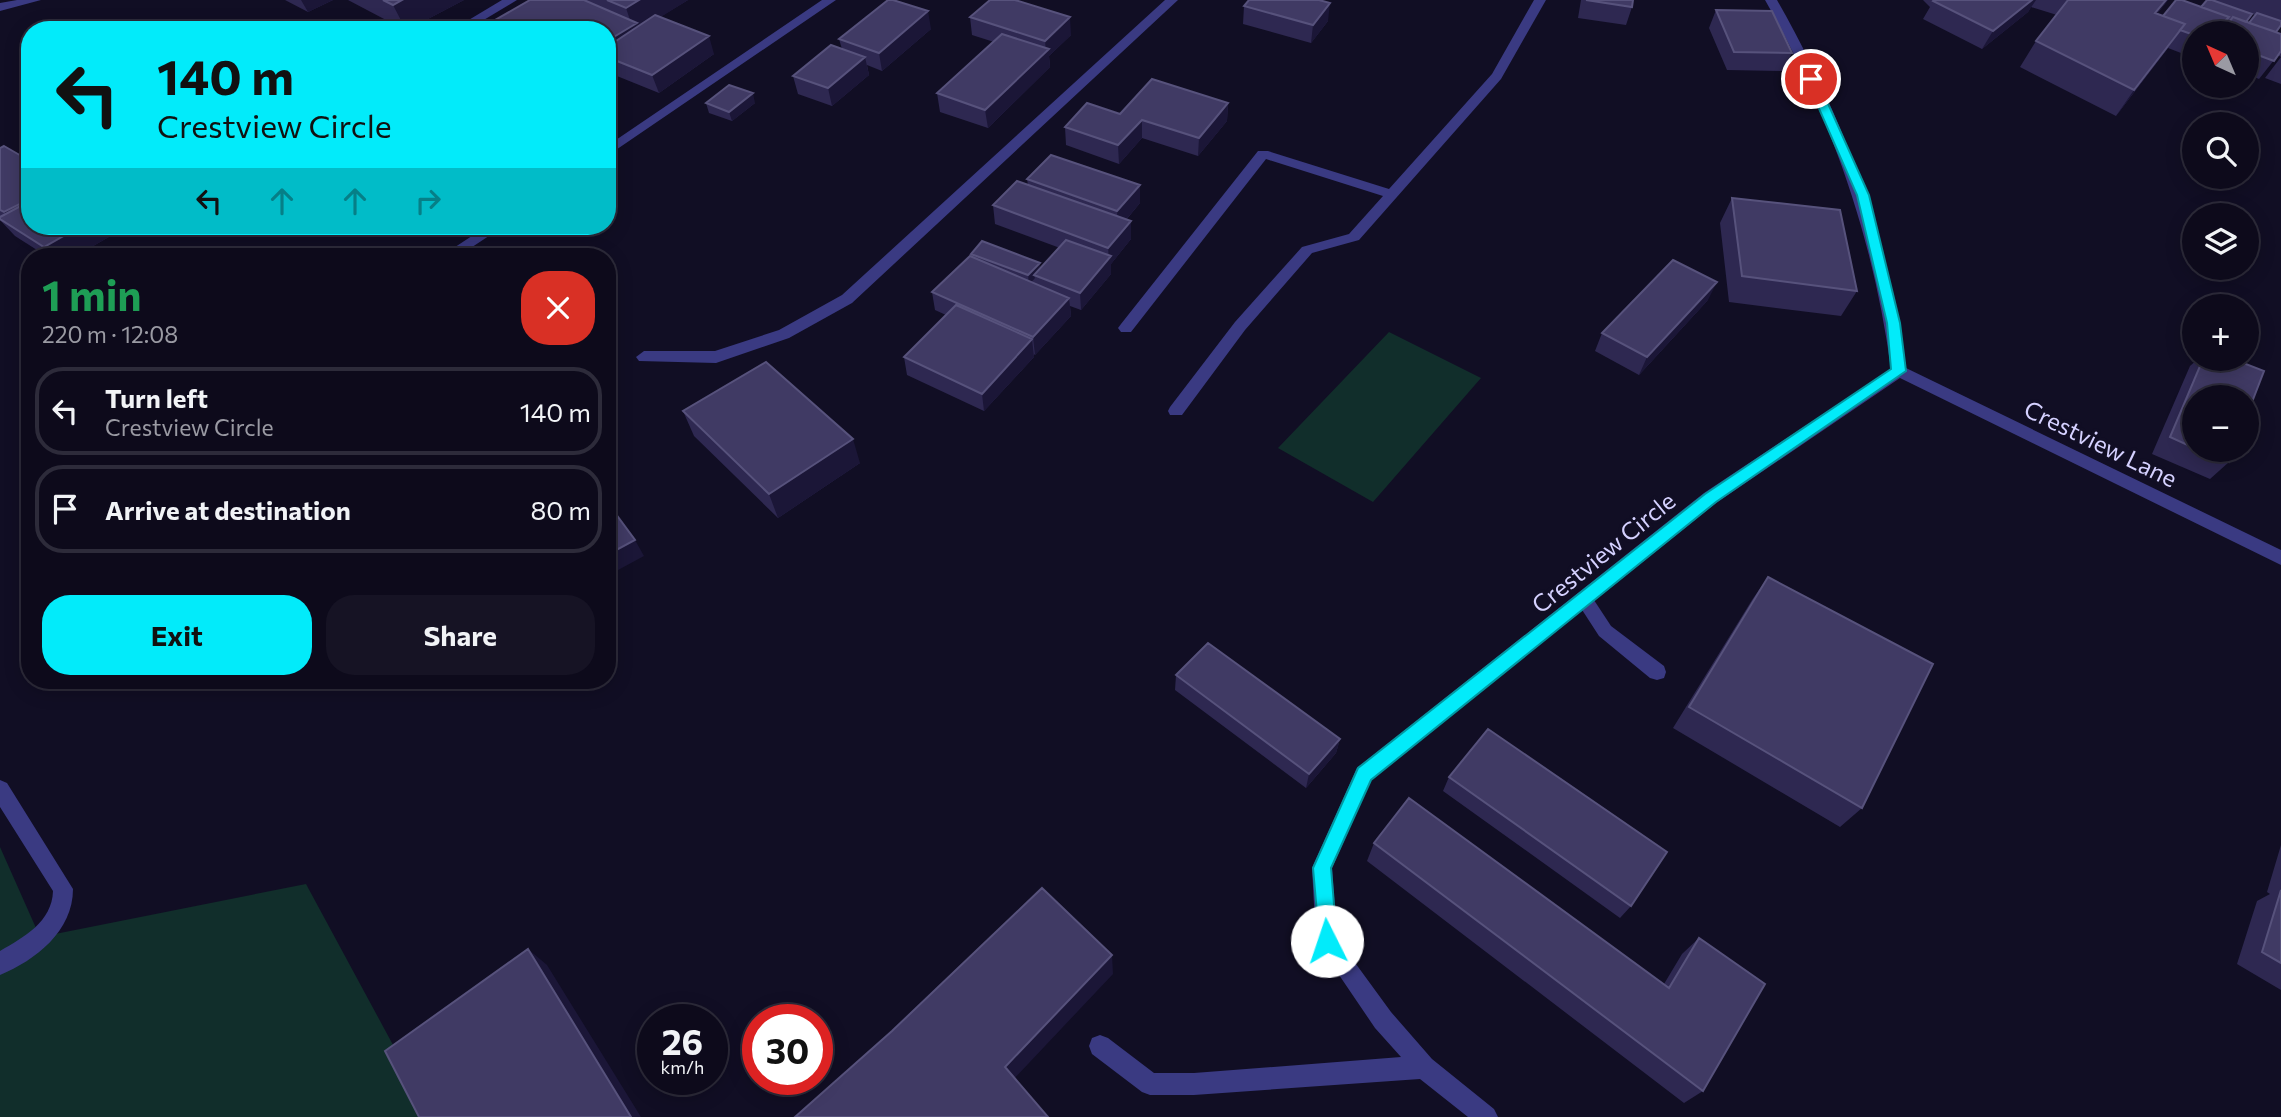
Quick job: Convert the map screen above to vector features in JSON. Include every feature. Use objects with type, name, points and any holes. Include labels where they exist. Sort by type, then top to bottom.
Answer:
[{"type":"street","points":[[0,7],[34,0]]},
{"type":"street","points":[[474,21],[511,0]]},
{"type":"street","points":[[616,146],[830,0]]},
{"type":"street","points":[[644,358],[716,357],[784,334],[847,299],[1172,0]]},
{"type":"street","points":[[1176,411],[1240,326],[1307,250],[1354,237],[1497,76],[1540,0]]},
{"type":"street","points":[[1771,0],[1790,33],[1863,195],[1894,323],[1899,371]]},
{"type":"street","points":[[1126,328],[1263,154],[1392,194]]},
{"type":"street","points":[[462,248],[482,235]]},
{"type":"street","name":"Crestview Lane","points":[[1899,371],[2281,558]]},
{"type":"street","name":"Crestview Circle","points":[[1486,1117],[1424,1067],[1383,1020],[1327,941],[1322,868],[1364,774],[1710,498],[1899,371]]},
{"type":"street","points":[[1584,599],[1605,631],[1657,672]]},
{"type":"street","points":[[0,789],[63,889],[65,904],[56,921],[40,937],[0,964]]},
{"type":"street","points":[[1100,1046],[1150,1084],[1194,1084],[1424,1067]]},
{"type":"green space","points":[[1389,332],[1481,378],[1373,502],[1278,448]]},
{"type":"green space","points":[[0,847],[40,937],[306,884],[432,1117],[0,1117]]},
{"type":"building","points":[[383,0],[402,0],[393,5]]},
{"type":"building","points":[[530,0],[584,0],[637,23],[616,36],[616,21],[497,19]]},
{"type":"building","points":[[607,0],[639,0],[626,8]]},
{"type":"building","points":[[888,0],[928,11],[879,53],[839,39]]},
{"type":"building","points":[[990,0],[1015,0],[1070,17],[1045,41],[970,17]]},
{"type":"building","points":[[1249,0],[1319,0],[1330,3],[1313,25],[1244,6]]},
{"type":"building","points":[[1586,0],[1633,0],[1632,7]]},
{"type":"building","points":[[1934,0],[2032,0],[1993,31]]},
{"type":"building","points":[[2068,0],[2166,0],[2155,13],[2182,23],[2182,28],[2134,90],[2036,41]]},
{"type":"building","points":[[2176,0],[2182,0],[2229,17],[2226,21],[2182,23],[2163,16]]},
{"type":"building","points":[[2207,0],[2212,0],[2252,14],[2247,21],[2233,17],[2230,21],[2225,21],[2229,17],[2201,7]]},
{"type":"building","points":[[1716,10],[1772,11],[1792,53],[1734,52]]},
{"type":"building","points":[[2257,13],[2281,21],[2281,25],[2276,32],[2259,26],[2259,21],[2251,21]]},
{"type":"building","points":[[655,15],[709,36],[652,75],[616,61],[616,41]]},
{"type":"building","points":[[2259,26],[2281,34],[2281,51],[2274,61],[2259,55]]},
{"type":"building","points":[[1002,34],[1049,49],[985,110],[937,93]]},
{"type":"building","points":[[831,45],[865,57],[828,88],[793,76]]},
{"type":"building","points":[[1152,79],[1228,103],[1199,138],[1142,120],[1118,145],[1065,127],[1087,103],[1120,114]]},
{"type":"building","points":[[729,85],[753,93],[729,112],[706,103]]},
{"type":"building","points":[[4,146],[21,156],[21,204],[4,212],[0,210],[0,148]]},
{"type":"building","points":[[1051,155],[1140,185],[1117,211],[1027,179]]},
{"type":"building","points":[[1017,181],[1131,221],[1108,248],[993,205]]},
{"type":"building","points":[[1732,198],[1840,210],[1857,291],[1742,276]]},
{"type":"building","points":[[21,206],[21,232],[0,219]]},
{"type":"building","points":[[25,235],[65,235],[44,247]]},
{"type":"building","points":[[1066,240],[1111,256],[1080,293],[1034,275]]},
{"type":"building","points":[[982,241],[1040,263],[1028,275],[971,254]]},
{"type":"building","points":[[970,256],[1069,298],[1033,337],[932,292]]},
{"type":"building","points":[[1673,260],[1717,282],[1647,357],[1602,333]]},
{"type":"building","points":[[956,305],[1032,339],[982,394],[904,357]]},
{"type":"building","points":[[766,362],[853,439],[769,494],[683,411]]},
{"type":"building","points":[[2198,371],[2264,371],[2259,385],[2192,385]]},
{"type":"building","points":[[2182,409],[2182,442],[2170,437]]},
{"type":"building","points":[[616,514],[635,540],[616,550]]},
{"type":"building","points":[[1768,577],[1933,664],[1862,808],[1689,707]]},
{"type":"building","points":[[1208,643],[1340,739],[1309,774],[1176,675]]},
{"type":"building","points":[[1488,729],[1667,852],[1631,906],[1449,777]]},
{"type":"building","points":[[1409,798],[1669,988],[1699,938],[1765,984],[1703,1091],[1374,843]]},
{"type":"building","points":[[1042,888],[1112,955],[1005,1067],[1048,1117],[795,1117],[820,1095],[833,1095],[833,1083]]},
{"type":"building","points":[[2281,890],[2281,963],[2262,952]]},
{"type":"building","points":[[528,949],[631,1117],[419,1117],[385,1051]]},
{"type":"route","points":[[1327,941],[1322,868],[1364,774],[1710,498],[1899,371],[1894,323],[1863,195],[1811,79]]}]
